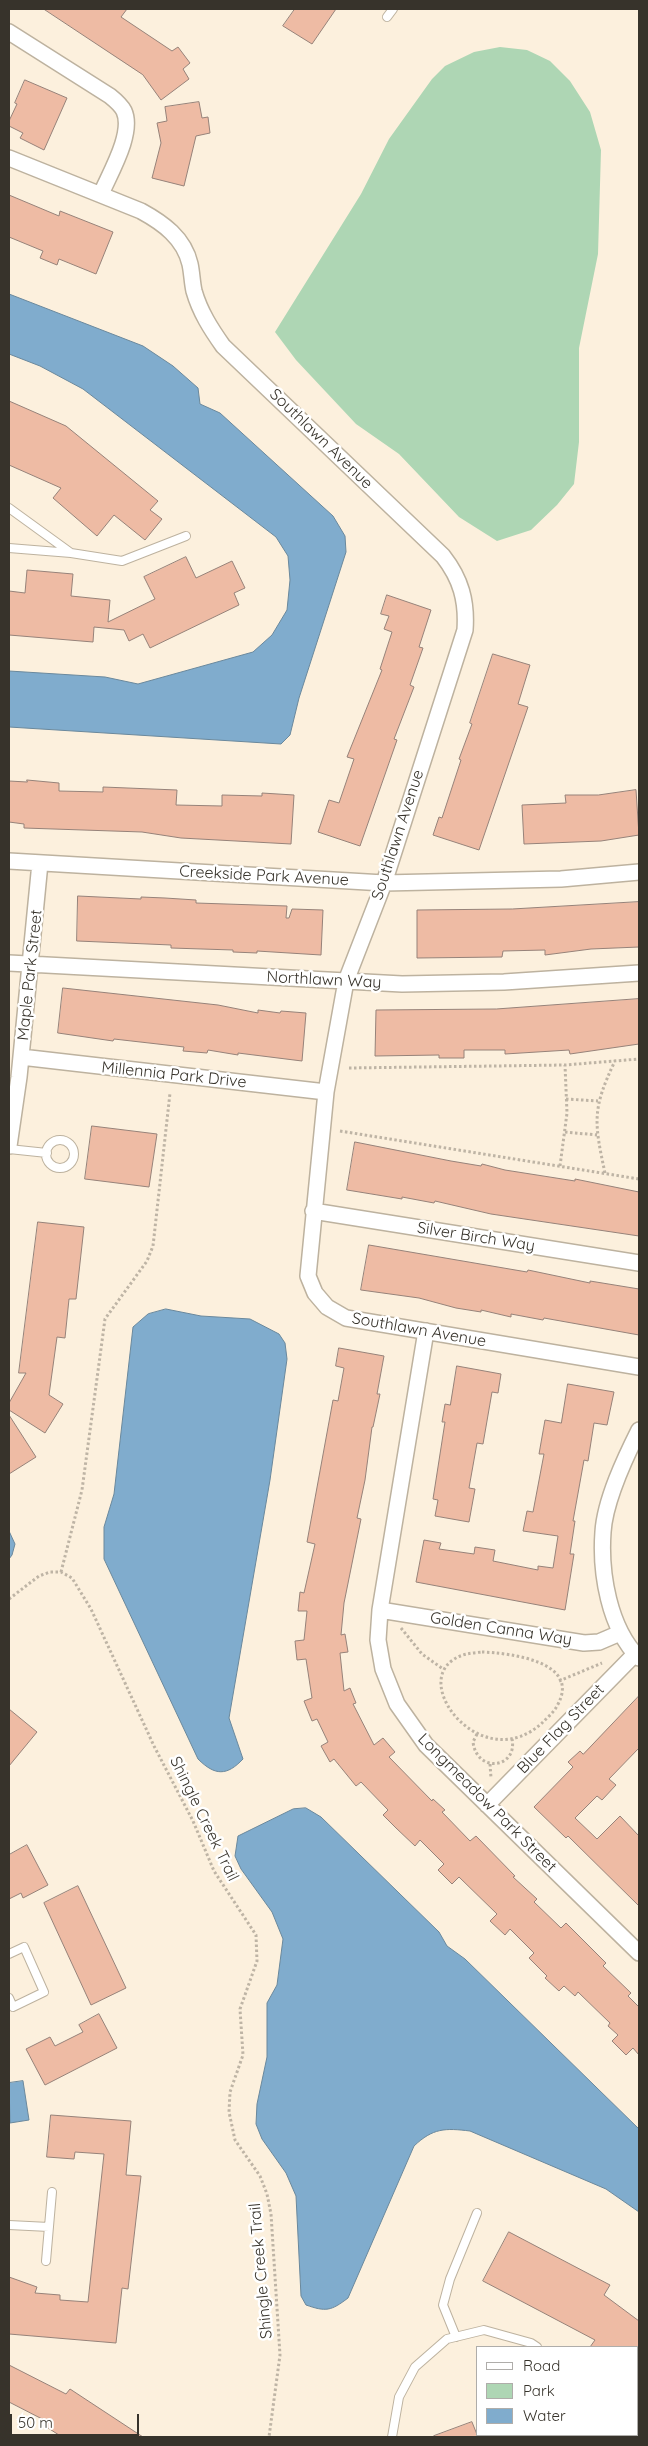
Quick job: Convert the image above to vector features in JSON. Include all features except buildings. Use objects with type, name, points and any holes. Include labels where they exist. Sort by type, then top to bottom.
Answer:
[{"type":"street","points":[[11,39],[110,96],[123,110],[127,123],[124,138],[101,194]]},
{"type":"street","name":"Southlawn Avenue","points":[[9,158],[101,194],[149,216],[174,235],[188,256],[193,289],[200,308],[223,346],[443,556],[455,571],[464,598],[466,612],[465,630],[384,883],[346,981],[326,1092],[313,1211],[308,1276],[315,1293],[327,1307],[346,1318],[639,1367]]},
{"type":"street","name":"Creekside Park Avenue","points":[[9,861],[384,883],[561,878],[639,872]]},
{"type":"street","name":"Maple Park Street","points":[[9,1148],[21,1057],[40,863]]},
{"type":"street","name":"Northlawn Way","points":[[9,963],[402,984],[504,982],[639,973]]},
{"type":"street","name":"Millennia Park Drive","points":[[21,1057],[326,1092]]},
{"type":"street","name":"Silver Birch Way","points":[[313,1211],[639,1263]]},
{"type":"street","name":"Longmeadow Park Street","points":[[426,1332],[380,1610],[378,1640],[383,1669],[398,1704],[426,1746],[639,1954]]},
{"type":"street","points":[[637,1656],[620,1633],[605,1577],[603,1530],[612,1496],[639,1430]]},
{"type":"street","name":"Golden Canna Way","points":[[380,1610],[584,1643],[599,1642],[620,1633]]},
{"type":"street","name":"Blue Flag Street","points":[[487,1805],[637,1656]]},
{"type":"lane","points":[[387,17],[393,9]]},
{"type":"lane","points":[[9,508],[71,552]]},
{"type":"lane","points":[[9,548],[71,552],[122,560],[186,536]]},
{"type":"lane","points":[[9,1148],[47,1153]]},
{"type":"lane","points":[[9,1954],[24,1947],[44,1992],[13,2006],[9,1998]]},
{"type":"lane","points":[[46,2261],[52,2192]]},
{"type":"lane","points":[[456,2337],[443,2305],[450,2279],[476,2213]]},
{"type":"lane","points":[[9,2225],[49,2227]]},
{"type":"lane","points":[[392,2437],[398,2397],[415,2367],[447,2339],[484,2330],[531,2343],[536,2346]]},
{"type":"path","points":[[349,1068],[565,1065],[639,1058]]},
{"type":"path","points":[[605,1173],[597,1134],[598,1101],[615,1061]]},
{"type":"path","points":[[560,1166],[565,1132],[565,1065]]},
{"type":"path","points":[[9,1599],[39,1576],[50,1572],[61,1572],[82,1490],[105,1319],[147,1261],[152,1246],[170,1093]]},
{"type":"path","points":[[566,1099],[598,1101]]},
{"type":"path","points":[[340,1131],[639,1178]]},
{"type":"path","points":[[565,1132],[597,1134]]},
{"type":"path","name":"Shingle Creek Trail","points":[[61,1572],[72,1578],[91,1609],[154,1746],[193,1821],[214,1871],[256,1936],[259,1948],[258,1961],[240,2009],[243,2055],[230,2092],[229,2112],[234,2140],[260,2176],[267,2194],[271,2214],[280,2354],[269,2437]]},
{"type":"path","points":[[400,1625],[403,1632],[422,1654],[443,1670]]},
{"type":"path","points":[[500,1652],[544,1663],[556,1674],[560,1681],[561,1698],[556,1707],[532,1730],[512,1739],[499,1740],[477,1734],[463,1726],[448,1706],[442,1692],[443,1670],[453,1659],[464,1654],[500,1652]]},
{"type":"path","points":[[560,1681],[605,1661]]},
{"type":"path","points":[[477,1734],[473,1742],[476,1754],[480,1759],[490,1764],[504,1761],[509,1756],[513,1747],[512,1739]]},
{"type":"path","points":[[490,1764],[489,1771],[494,1785]]},
{"type":"green space","points":[[500,47],[527,50],[550,61],[570,81],[590,112],[601,150],[598,254],[579,348],[579,442],[574,484],[557,505],[531,530],[497,541],[459,517],[399,454],[356,424],[296,360],[275,332],[361,194],[389,139],[432,79],[445,66],[474,52]]},
{"type":"water","points":[[9,294],[143,346],[173,366],[198,388],[200,404],[220,413],[333,516],[345,536],[346,552],[299,698],[290,735],[281,744],[9,727],[9,671],[105,677],[138,684],[253,652],[272,635],[287,610],[290,580],[288,556],[276,537],[83,389],[40,366],[9,354]]},
{"type":"water","points":[[166,1309],[201,1316],[250,1319],[279,1334],[285,1343],[287,1359],[270,1480],[229,1718],[243,1759],[232,1769],[221,1772],[210,1769],[198,1759],[104,1559],[104,1527],[114,1494],[133,1327],[148,1314]]},
{"type":"water","points":[[9,1531],[15,1544],[9,1559]]},
{"type":"water","points":[[306,1808],[321,1817],[439,1932],[447,1946],[465,1959],[639,2129],[639,2212],[606,2189],[470,2131],[440,2131],[427,2136],[414,2146],[348,2298],[337,2306],[328,2309],[319,2309],[306,2305],[301,2296],[296,2196],[286,2173],[262,2139],[256,2124],[257,2104],[267,2057],[267,2003],[277,1985],[283,1939],[272,1912],[241,1869],[235,1856],[238,1836],[293,1809]]},
{"type":"water","points":[[23,2081],[29,2120],[10,2123],[9,2083]]}]
